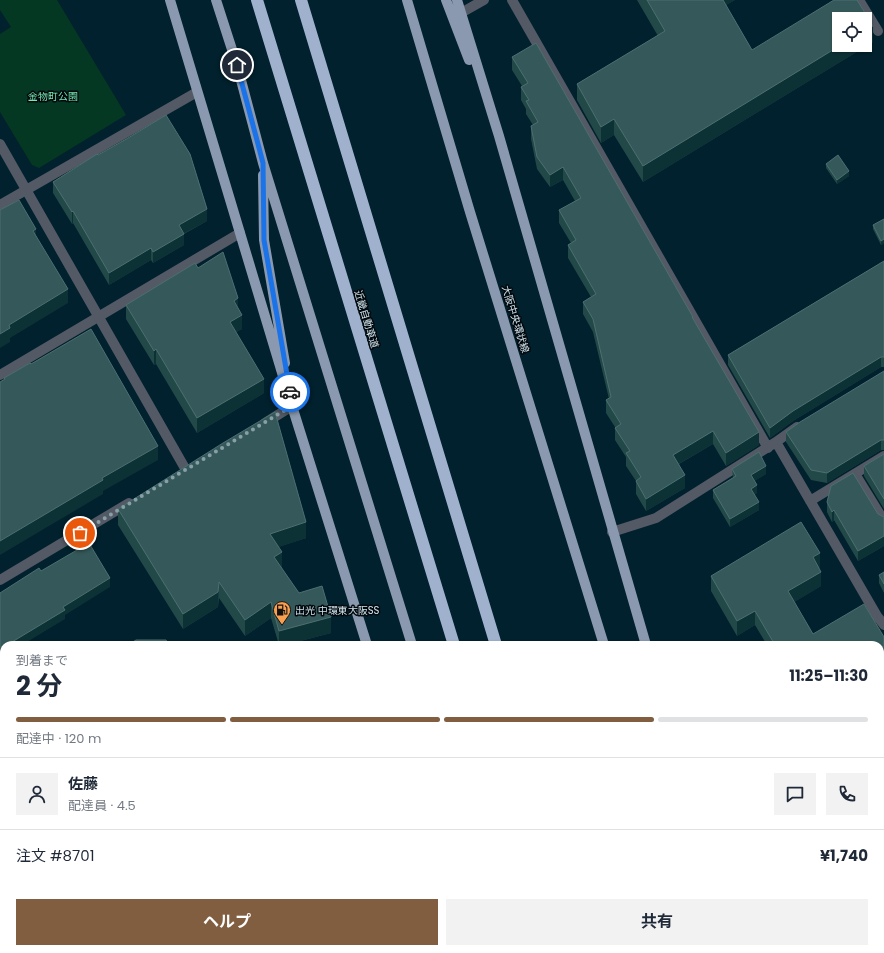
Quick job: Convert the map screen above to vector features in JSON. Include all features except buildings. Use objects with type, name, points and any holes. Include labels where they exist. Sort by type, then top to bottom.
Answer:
[{"type":"highway","name":"近畿自動車道","points":[[257,0],[453,641]]},
{"type":"highway","points":[[301,0],[495,641]]},
{"type":"main road","points":[[170,0],[292,406],[366,641]]},
{"type":"main road","points":[[216,0],[237,65],[263,163],[411,641]]},
{"type":"main road","name":"大阪中央環状線","points":[[407,0],[470,212],[603,641]]},
{"type":"main road","points":[[446,0],[498,136]]},
{"type":"main road","points":[[457,0],[645,641]]},
{"type":"main road","points":[[263,163],[264,240],[292,406]]},
{"type":"street","points":[[461,13],[484,0]]},
{"type":"street","points":[[512,0],[772,445],[810,501],[877,616],[884,625]]},
{"type":"street","points":[[859,0],[878,31]]},
{"type":"street","points":[[0,205],[198,92]]},
{"type":"street","points":[[0,144],[186,470]]},
{"type":"street","points":[[0,375],[240,233]]},
{"type":"street","points":[[258,427],[292,406]]},
{"type":"street","points":[[612,532],[656,518],[772,445],[803,423]]},
{"type":"street","points":[[810,501],[884,456]]},
{"type":"street","points":[[855,474],[884,521]]},
{"type":"street","points":[[0,580],[140,497]]},
{"type":"green space","name":"金物町公園","points":[[0,0],[57,0],[126,115],[39,168],[32,165],[0,112],[0,34],[11,27],[0,10]]},
{"type":"way so far","points":[[80,533],[292,406],[290,392]]},
{"type":"place","name":"出光 中環東大阪SS","points":[[282,625]]},
{"type":"route","points":[[237,65],[263,163],[264,240],[290,392]]}]
